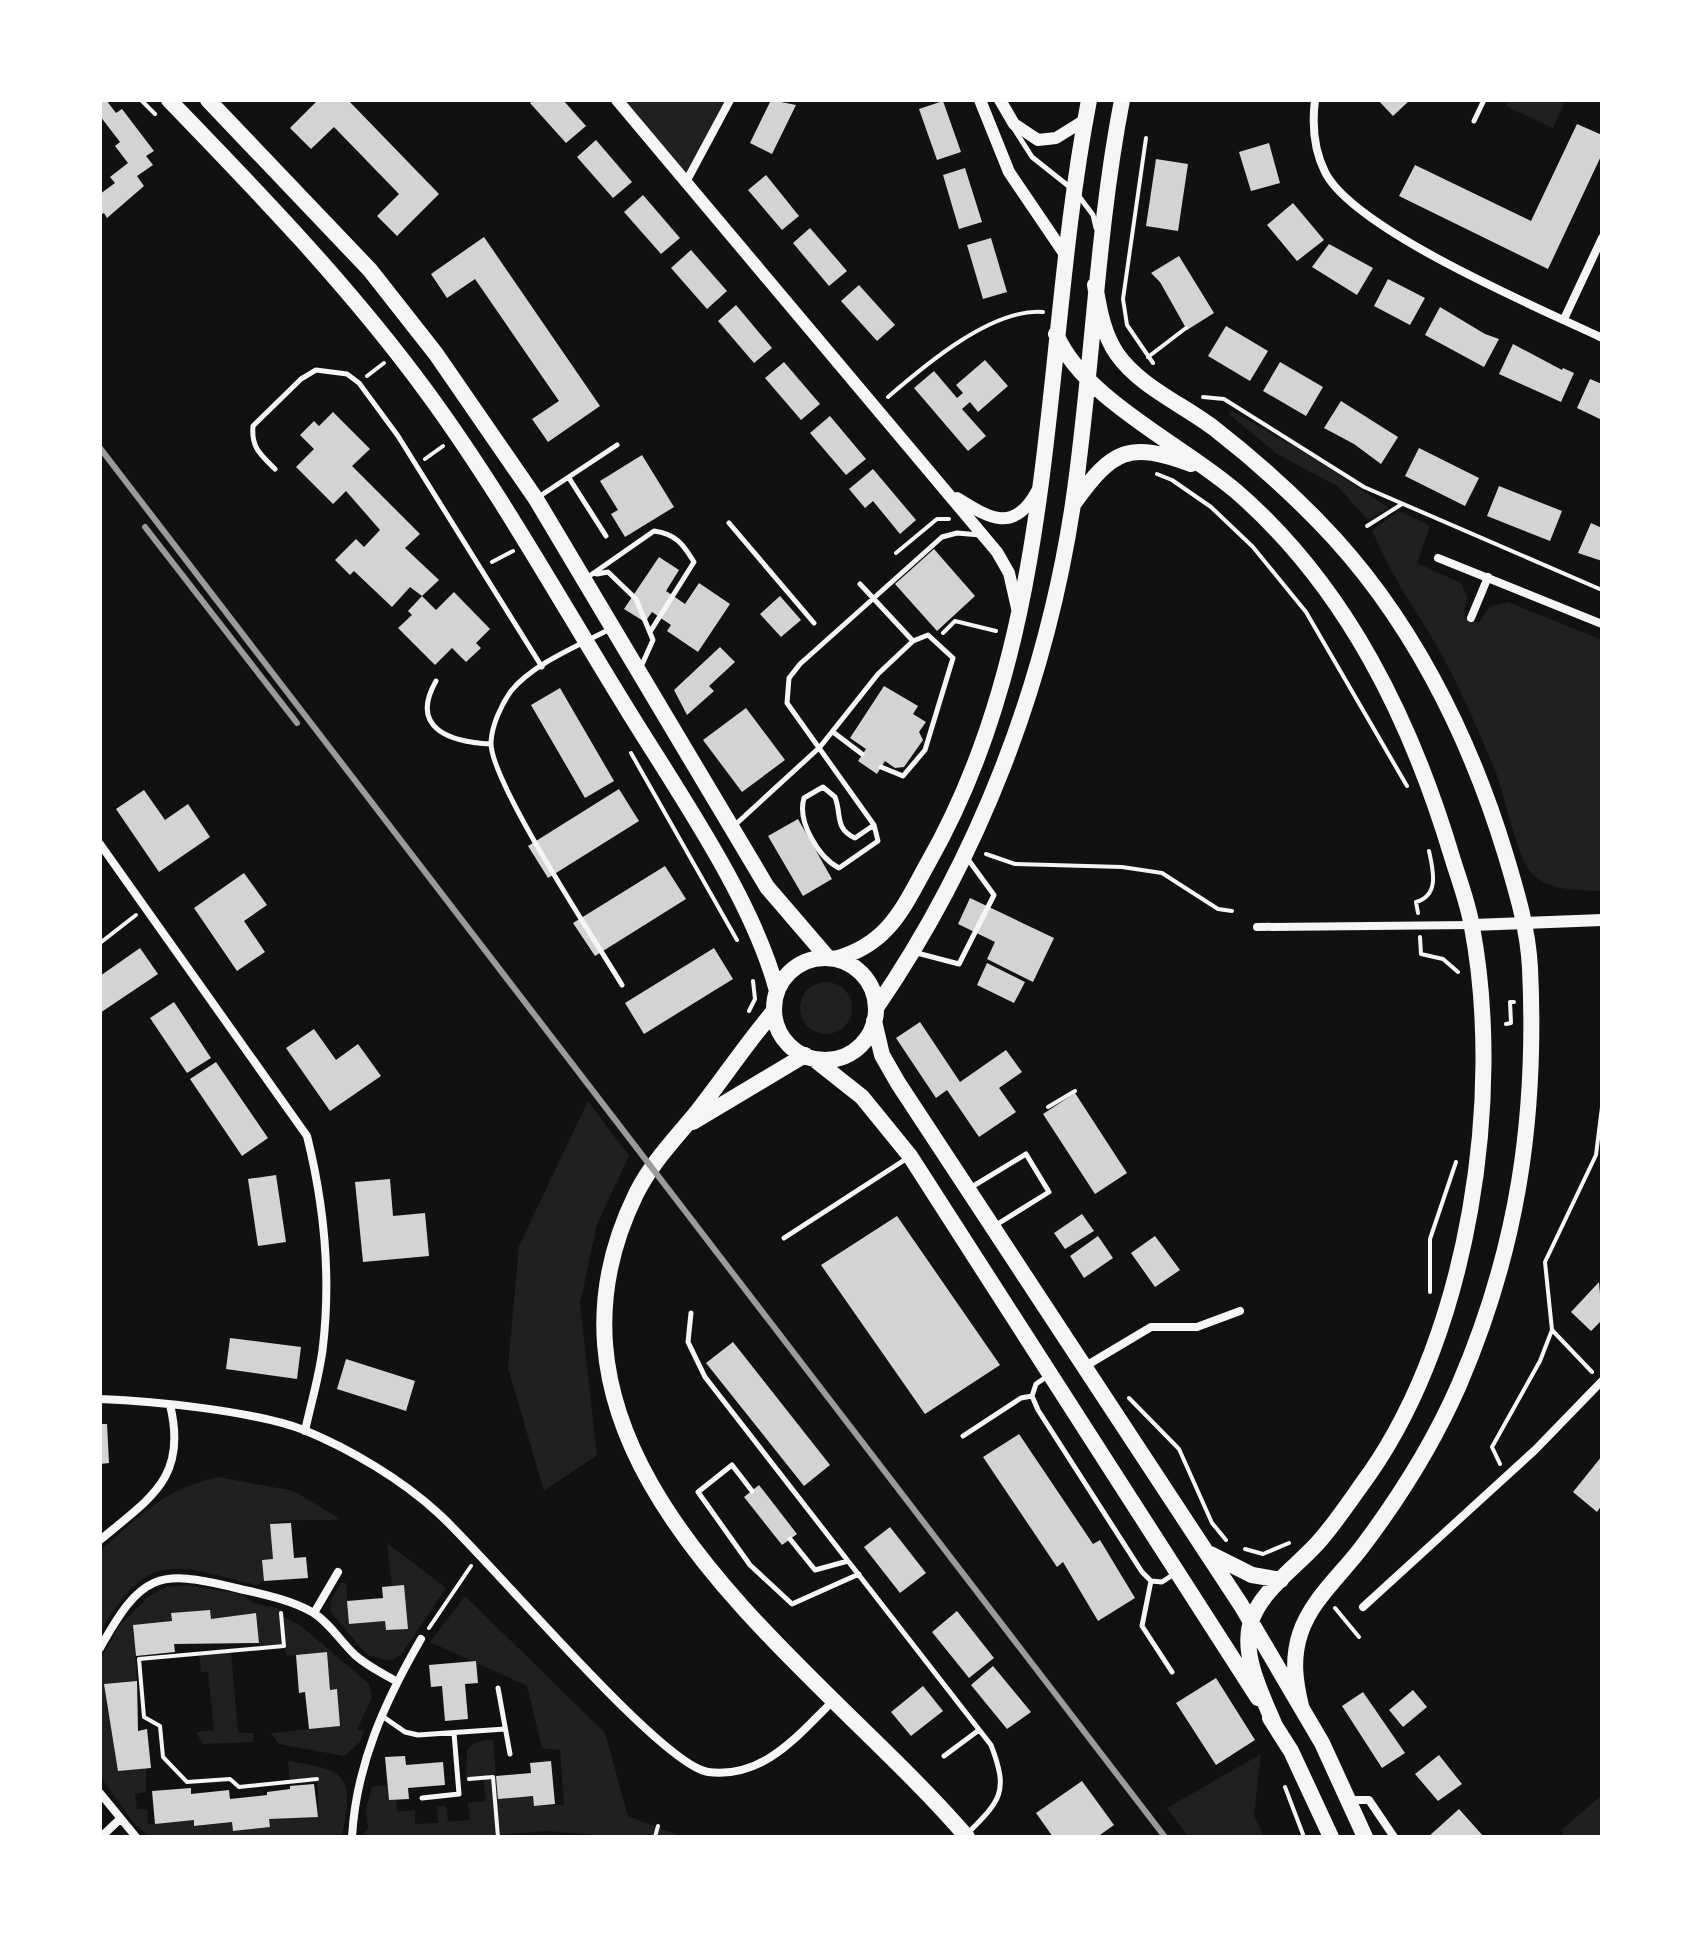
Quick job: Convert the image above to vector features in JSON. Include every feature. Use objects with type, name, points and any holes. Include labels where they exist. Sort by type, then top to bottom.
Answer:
[{"type":"main road","points":[[169,100],[315,254],[397,354],[459,439],[585,642],[760,937],[777,991],[774,1011],[783,1038],[862,1097],[910,1156],[1275,1726],[1331,1837]]},
{"type":"main road","points":[[208,100],[370,270],[420,334],[590,576],[614,627],[767,887],[832,958],[851,965],[864,977],[873,991],[882,1055],[898,1083],[1251,1621],[1301,1706],[1365,1837]]},
{"type":"main road","points":[[777,991],[797,966],[859,952],[890,926],[947,830],[984,741],[1018,619],[1042,482],[1056,334],[1089,100]]},
{"type":"main road","points":[[686,1126],[810,1057],[833,1059],[850,1053],[864,1042],[875,1014],[964,855],[1019,727],[1039,659],[1073,504],[1099,247],[1122,100]]},
{"type":"main road","points":[[1095,285],[1108,338],[1127,365],[1214,429],[1319,522],[1365,575],[1412,643],[1456,727],[1485,794],[1526,926],[1531,1001],[1529,1121],[1510,1235],[1459,1386],[1426,1451],[1363,1546],[1321,1596],[1303,1626],[1294,1670],[1301,1706]]},
{"type":"main road","points":[[1056,334],[1070,360],[1085,378],[1212,471],[1266,520],[1304,561],[1371,660],[1396,705],[1429,784],[1472,925],[1483,1025],[1481,1117],[1470,1203],[1444,1312],[1420,1380],[1374,1466],[1324,1536],[1281,1580],[1251,1621],[1249,1648],[1253,1666],[1275,1726]]},
{"type":"main road","points":[[1073,504],[1099,471],[1125,454],[1156,451],[1212,471]]},
{"type":"main road","points":[[774,1011],[686,1126],[666,1146],[637,1192],[616,1251],[605,1301],[607,1354],[620,1416],[631,1448],[665,1510],[717,1580],[966,1836]]},
{"type":"main road","points":[[1205,1551],[1252,1575],[1281,1580]]},
{"type":"street","points":[[617,100],[951,494],[1009,573],[1018,619]]},
{"type":"street","points":[[686,182],[730,100]]},
{"type":"street","points":[[980,100],[1009,172],[1066,256]]},
{"type":"street","points":[[1000,100],[1007,116],[1029,136],[1044,141],[1085,120]]},
{"type":"street","points":[[1314,101],[1315,140],[1326,173],[1366,216],[1507,294],[1602,338]]},
{"type":"street","points":[[1564,319],[1602,238]]},
{"type":"street","points":[[951,494],[977,510],[1003,520],[1029,505],[1042,482]]},
{"type":"street","points":[[1438,558],[1602,624]]},
{"type":"street","points":[[1471,618],[1488,577]]},
{"type":"street","points":[[100,844],[307,1136],[321,1192],[326,1269],[323,1347],[305,1431]]},
{"type":"street","points":[[1257,927],[1526,926],[1602,920]]},
{"type":"street","points":[[1083,1367],[1151,1327],[1197,1327],[1240,1311]]},
{"type":"street","points":[[1363,1607],[1509,1474],[1602,1381]]},
{"type":"street","points":[[100,1399],[170,1405],[305,1431],[366,1461],[436,1511],[622,1705],[691,1767],[709,1772],[741,1771],[762,1764],[785,1748],[835,1700]]},
{"type":"street","points":[[100,1540],[159,1490],[172,1463],[177,1433],[170,1405]]},
{"type":"street","points":[[314,1613],[338,1572]]},
{"type":"street","points":[[100,1648],[129,1603],[144,1589],[163,1578],[187,1575],[280,1599],[314,1613],[357,1657],[396,1681]]},
{"type":"street","points":[[352,1837],[362,1771],[396,1681],[421,1639]]},
{"type":"street","points":[[100,1793],[136,1837]]},
{"type":"street","points":[[1349,1800],[1369,1800],[1394,1837]]},
{"type":"street","points":[[101,1837],[119,1820]]},
{"type":"lane","points":[[1474,121],[1484,100]]},
{"type":"lane","points":[[1007,116],[1022,146],[1045,170],[1076,192],[1093,215],[1099,247]]},
{"type":"lane","points":[[275,469],[256,450],[252,441],[253,426],[301,379],[316,370],[347,374],[359,383],[398,436],[542,667]]},
{"type":"lane","points":[[536,499],[617,445]]},
{"type":"lane","points":[[569,478],[606,536]]},
{"type":"lane","points":[[729,523],[814,623]]},
{"type":"lane","points":[[590,576],[654,531],[669,533],[682,543],[694,562],[650,632]]},
{"type":"lane","points":[[874,825],[855,838],[845,833],[836,819],[835,797],[823,787],[804,798],[800,811],[830,863],[839,868],[878,841],[874,825],[787,703],[786,687],[800,664],[942,537],[957,533],[981,535]]},
{"type":"lane","points":[[590,576],[608,572],[636,599],[653,640],[640,671]]},
{"type":"lane","points":[[860,584],[913,641]]},
{"type":"lane","points":[[614,627],[542,667],[512,691],[502,705],[491,744],[508,793],[622,985]]},
{"type":"lane","points":[[731,828],[820,747],[878,674],[913,641],[928,635],[953,658],[925,750],[903,776],[881,767]]},
{"type":"lane","points":[[436,681],[428,703],[431,719],[440,733],[452,740],[491,744]]},
{"type":"lane","points":[[833,732],[862,754]]},
{"type":"lane","points":[[913,951],[959,964],[994,895],[964,855]]},
{"type":"lane","points":[[969,1189],[1026,1154],[1049,1192],[993,1227]]},
{"type":"lane","points":[[784,1238],[910,1156]]},
{"type":"lane","points":[[691,1313],[688,1342],[705,1377],[991,1745],[1003,1775],[998,1803],[966,1836]]},
{"type":"lane","points":[[1032,1396],[1036,1384],[1051,1373]]},
{"type":"lane","points":[[963,1436],[1021,1398],[1032,1396]]},
{"type":"lane","points":[[1032,1396],[1110,1522],[1151,1581],[1142,1626],[1172,1672]]},
{"type":"lane","points":[[752,1491],[732,1465],[698,1492],[750,1565],[792,1604],[859,1574]]},
{"type":"lane","points":[[790,1539],[815,1570],[848,1561]]},
{"type":"lane","points":[[1151,1581],[1162,1582],[1178,1571]]},
{"type":"lane","points":[[498,1688],[510,1754]]},
{"type":"lane","points":[[382,1716],[405,1732],[418,1735],[505,1729]]},
{"type":"lane","points":[[944,1756],[979,1730]]},
{"type":"lane","points":[[422,1798],[459,1794],[454,1733]]},
{"type":"path","points":[[141,100],[162,121]]},
{"type":"path","points":[[1146,138],[1123,299],[1127,325],[1156,368]]},
{"type":"path","points":[[877,407],[945,348],[1027,311],[1043,312]]},
{"type":"path","points":[[1148,357],[1186,328]]},
{"type":"path","points":[[375,352],[392,375]]},
{"type":"path","points":[[359,383],[384,363]]},
{"type":"path","points":[[1192,390],[1204,398],[1224,399],[1364,487],[1602,590]]},
{"type":"path","points":[[425,459],[443,446],[435,434]]},
{"type":"path","points":[[1147,472],[1172,480],[1211,507],[1253,547],[1306,612],[1410,791]]},
{"type":"path","points":[[1367,526],[1402,504]]},
{"type":"path","points":[[896,553],[937,519]]},
{"type":"path","points":[[503,539],[519,564]]},
{"type":"path","points":[[955,621],[998,631]]},
{"type":"path","points":[[624,741],[742,950]]},
{"type":"path","points":[[1416,902],[1426,898],[1433,887],[1427,843]]},
{"type":"path","points":[[986,854],[1015,864],[1122,867],[1162,873],[1218,909],[1232,911]]},
{"type":"path","points":[[100,943],[147,907]]},
{"type":"path","points":[[1421,954],[1443,959],[1454,966],[1462,977]]},
{"type":"path","points":[[744,1022],[755,999],[753,977]]},
{"type":"path","points":[[1048,1107],[1075,1091]]},
{"type":"path","points":[[1509,1474],[1499,1463],[1492,1447],[1540,1361],[1552,1330],[1545,1262],[1596,1155],[1602,1107]]},
{"type":"path","points":[[1428,1302],[1432,1281],[1430,1239],[1458,1158]]},
{"type":"path","points":[[1552,1330],[1602,1381]]},
{"type":"path","points":[[1127,1396],[1179,1449],[1212,1523],[1223,1538],[1235,1546],[1263,1554],[1295,1539]]},
{"type":"path","points":[[421,1639],[479,1554]]},
{"type":"path","points":[[280,1599],[284,1646],[139,1659],[144,1717],[160,1726],[163,1757],[187,1782],[230,1779],[239,1787],[317,1779]]},
{"type":"path","points":[[1339,1612],[1359,1637]]},
{"type":"path","points":[[458,1780],[493,1777],[498,1837]]},
{"type":"path","points":[[655,1837],[658,1826]]},
{"type":"shaded area","points":[[617,100],[730,100],[686,182]]},
{"type":"shaded area","points":[[1509,100],[1557,100],[1564,103],[1553,128],[1506,106]]},
{"type":"shaded area","points":[[1232,411],[1316,459],[1389,508],[1368,520],[1337,486],[1277,454],[1229,414]]},
{"type":"shaded area","points":[[1399,511],[1430,526],[1417,563],[1461,583],[1467,597],[1463,617],[1479,623],[1490,606],[1508,602],[1602,640],[1602,891],[1556,887],[1539,880],[1527,867],[1495,770],[1467,705],[1435,643],[1393,574],[1372,530]]},
{"type":"shaded area","points":[[826,982],[844,990],[852,1008],[844,1026],[826,1034],[808,1026],[800,1008],[808,990]]},
{"type":"shaded area","points":[[588,1101],[629,1156],[597,1224],[580,1304],[597,1455],[544,1491],[508,1368],[519,1246]]},
{"type":"shaded area","points":[[218,1477],[294,1491],[340,1519],[270,1524],[273,1559],[262,1560],[264,1581],[257,1585],[183,1569],[149,1575],[133,1587],[100,1633],[100,1551],[153,1505],[182,1489]]},
{"type":"shaded area","points":[[387,1543],[446,1588],[401,1655],[390,1661],[367,1655],[330,1611],[331,1600],[341,1583],[346,1583],[349,1624],[385,1621],[387,1630],[407,1628],[392,1586]]},
{"type":"shaded area","points":[[186,1585],[241,1594],[253,1603],[281,1609],[281,1616],[301,1626],[369,1684],[372,1697],[357,1730],[364,1730],[360,1742],[344,1756],[279,1744],[271,1733],[340,1726],[337,1690],[330,1690],[327,1652],[287,1656],[284,1646],[260,1648],[256,1613],[211,1619],[171,1614],[172,1621],[133,1625],[137,1681],[105,1684],[107,1710],[146,1768],[146,1792],[135,1794],[137,1809],[147,1809],[148,1824],[194,1820],[195,1826],[232,1822],[233,1831],[269,1827],[269,1819],[319,1816],[317,1779],[290,1782],[288,1761],[323,1768],[342,1779],[347,1800],[342,1837],[149,1837],[133,1822],[100,1776],[100,1660],[119,1626],[149,1596],[166,1587]]},
{"type":"shaded area","points":[[465,1596],[605,1733],[628,1816],[683,1837],[618,1837],[548,1831],[472,1837],[367,1837],[364,1834],[368,1828],[366,1811],[372,1787],[387,1785],[389,1800],[396,1800],[397,1812],[415,1810],[415,1824],[438,1823],[437,1807],[446,1806],[448,1822],[470,1820],[468,1803],[486,1801],[483,1778],[466,1779],[467,1750],[476,1742],[493,1739],[498,1798],[533,1796],[534,1806],[564,1805],[560,1750],[542,1748],[527,1686],[430,1642]]},
{"type":"shaded area","points":[[231,1651],[238,1733],[253,1733],[254,1742],[203,1744],[196,1732],[214,1730],[208,1672],[201,1672],[199,1654]]},
{"type":"shaded area","points":[[1261,1754],[1254,1816],[1265,1837],[1189,1837],[1167,1808]]},
{"type":"shaded area","points":[[1602,1795],[1602,1837],[1565,1837],[1561,1830]]},
{"type":"building","points":[[100,100],[106,100],[116,113],[122,109],[154,151],[146,156],[153,165],[137,176],[144,186],[107,218],[104,213],[100,215],[100,194],[115,183],[110,177],[128,163],[115,146],[120,142],[100,116]]},
{"type":"building","points":[[318,100],[348,100],[439,194],[397,236],[377,216],[399,194],[334,127],[311,149],[290,128]]},
{"type":"building","points":[[533,100],[563,100],[586,126],[566,143],[530,103]]},
{"type":"building","points":[[771,100],[796,105],[772,154],[750,143]]},
{"type":"building","points":[[1378,100],[1410,100],[1393,116]]},
{"type":"building","points":[[943,101],[961,152],[937,160],[919,109]]},
{"type":"building","points":[[1577,124],[1602,135],[1602,154],[1548,269],[1399,196],[1415,165],[1531,221]]},
{"type":"building","points":[[596,140],[632,182],[613,198],[577,157]]},
{"type":"building","points":[[1269,143],[1280,183],[1251,191],[1239,152]]},
{"type":"building","points":[[1156,159],[1188,164],[1178,231],[1146,226]]},
{"type":"building","points":[[965,168],[982,222],[959,229],[943,175]]},
{"type":"building","points":[[766,175],[799,216],[782,230],[748,190]]},
{"type":"building","points":[[643,195],[680,238],[661,254],[624,212]]},
{"type":"building","points":[[1293,203],[1324,240],[1297,261],[1267,225]]},
{"type":"building","points":[[810,228],[847,271],[829,286],[793,243]]},
{"type":"building","points":[[484,237],[600,406],[548,442],[532,419],[559,401],[475,279],[447,298],[431,274]]},
{"type":"building","points":[[991,238],[1007,292],[983,299],[967,245]]},
{"type":"building","points":[[1329,244],[1373,268],[1357,295],[1312,267]]},
{"type":"building","points":[[691,250],[727,291],[707,309],[671,268]]},
{"type":"building","points":[[1179,256],[1214,313],[1187,330],[1160,282],[1151,273]]},
{"type":"building","points":[[1388,279],[1425,298],[1410,325],[1374,306]]},
{"type":"building","points":[[859,285],[895,325],[877,341],[841,301]]},
{"type":"building","points":[[736,305],[772,348],[754,363],[718,321]]},
{"type":"building","points":[[1440,307],[1499,339],[1484,367],[1425,335]]},
{"type":"building","points":[[1226,326],[1268,351],[1250,381],[1208,356]]},
{"type":"building","points":[[1513,344],[1562,370],[1574,373],[1561,402],[1499,374]]},
{"type":"building","points":[[985,360],[1008,386],[978,412],[970,402],[962,409],[986,436],[968,451],[914,388],[934,371],[957,398],[963,393],[956,385]]},
{"type":"building","points":[[784,362],[820,404],[801,420],[765,378]]},
{"type":"building","points":[[1280,362],[1323,387],[1306,416],[1263,391]]},
{"type":"building","points":[[1590,379],[1602,384],[1602,420],[1577,408]]},
{"type":"building","points":[[1341,401],[1398,437],[1381,464],[1354,444],[1324,428]]},
{"type":"building","points":[[333,412],[370,449],[352,466],[420,534],[405,548],[439,580],[422,596],[410,587],[392,607],[354,571],[350,575],[335,560],[356,539],[364,547],[380,530],[346,491],[333,504],[296,467],[314,449],[300,435],[314,421],[319,426]]},
{"type":"building","points":[[830,416],[866,459],[846,475],[810,433]]},
{"type":"building","points":[[1419,448],[1479,478],[1465,506],[1405,476]]},
{"type":"building","points":[[642,455],[674,507],[625,537],[611,514],[618,510],[600,481]]},
{"type":"building","points":[[873,469],[916,520],[900,534],[873,501],[865,508],[849,489]]},
{"type":"building","points":[[1499,486],[1562,511],[1550,541],[1487,516]]},
{"type":"building","points":[[1591,523],[1602,528],[1602,561],[1578,553]]},
{"type":"building","points":[[934,549],[975,596],[937,631],[895,584]]},
{"type":"building","points":[[659,557],[679,570],[666,591],[685,604],[699,583],[730,604],[698,652],[667,631],[671,625],[652,612],[645,622],[624,609]]},
{"type":"building","points":[[454,592],[490,629],[476,643],[481,648],[466,662],[452,648],[435,665],[398,628],[412,615],[408,611],[422,596],[436,610]]},
{"type":"building","points":[[780,596],[801,620],[781,637],[760,614]]},
{"type":"building","points":[[720,647],[735,662],[709,686],[714,691],[687,715],[674,690]]},
{"type":"building","points":[[884,686],[918,706],[913,714],[926,722],[919,732],[923,740],[904,767],[895,768],[885,761],[877,774],[858,761],[866,749],[850,738]]},
{"type":"building","points":[[560,688],[614,781],[585,798],[531,705]]},
{"type":"building","points":[[746,708],[785,760],[742,792],[703,740]]},
{"type":"building","points":[[619,789],[639,821],[548,878],[528,846]]},
{"type":"building","points":[[144,790],[165,820],[188,804],[210,837],[159,872],[116,809]]},
{"type":"building","points":[[798,819],[832,879],[803,896],[768,836]]},
{"type":"building","points":[[665,866],[686,899],[595,956],[573,923]]},
{"type":"building","points":[[244,873],[267,905],[244,921],[265,952],[237,971],[194,908]]},
{"type":"building","points":[[970,898],[1054,938],[1033,982],[987,959],[995,942],[958,924]]},
{"type":"building","points":[[140,948],[158,974],[100,1013],[100,976]]},
{"type":"building","points":[[714,948],[733,979],[644,1034],[625,1003]]},
{"type":"building","points":[[987,963],[1025,982],[1014,1003],[977,985]]},
{"type":"building","points":[[174,1002],[211,1058],[187,1073],[150,1018]]},
{"type":"building","points":[[920,1022],[960,1082],[1006,1050],[1022,1072],[999,1088],[1016,1112],[979,1137],[947,1090],[936,1098],[896,1038]]},
{"type":"building","points":[[314,1029],[336,1060],[358,1044],[381,1076],[330,1111],[286,1048]]},
{"type":"building","points":[[216,1062],[268,1138],[242,1156],[190,1079]]},
{"type":"building","points":[[1075,1093],[1127,1173],[1095,1194],[1043,1114]]},
{"type":"building","points":[[276,1175],[286,1242],[258,1246],[248,1179]]},
{"type":"building","points":[[390,1179],[393,1216],[425,1213],[429,1256],[363,1262],[355,1182]]},
{"type":"building","points":[[1082,1214],[1094,1231],[1065,1249],[1054,1233]]},
{"type":"building","points":[[897,1216],[1000,1365],[925,1414],[821,1265]]},
{"type":"building","points":[[1098,1236],[1113,1258],[1084,1278],[1070,1256]]},
{"type":"building","points":[[1155,1236],[1180,1270],[1155,1287],[1131,1253]]},
{"type":"building","points":[[1599,1282],[1602,1320],[1591,1331],[1571,1312]]},
{"type":"building","points":[[230,1338],[301,1347],[297,1379],[226,1369]]},
{"type":"building","points":[[733,1342],[830,1465],[804,1486],[706,1363]]},
{"type":"building","points":[[346,1359],[415,1381],[406,1411],[337,1389]]},
{"type":"building","points":[[100,1424],[107,1424],[109,1463],[100,1464]]},
{"type":"building","points":[[1019,1434],[1093,1544],[1100,1540],[1135,1598],[1098,1621],[1063,1562],[1057,1567],[983,1457]]},
{"type":"building","points":[[1602,1456],[1602,1505],[1597,1512],[1573,1492]]},
{"type":"building","points":[[759,1485],[797,1534],[782,1545],[744,1497]]},
{"type":"building","points":[[291,1523],[294,1558],[306,1557],[308,1578],[264,1581],[262,1560],[273,1559],[270,1524]]},
{"type":"building","points":[[890,1527],[926,1573],[900,1593],[864,1547]]},
{"type":"building","points":[[404,1585],[408,1629],[386,1630],[385,1621],[349,1624],[347,1601],[383,1598],[382,1587]]},
{"type":"building","points":[[210,1610],[211,1619],[256,1613],[259,1643],[174,1644],[175,1652],[136,1656],[133,1625],[172,1621],[171,1613]]},
{"type":"building","points":[[957,1611],[994,1658],[969,1678],[932,1632]]},
{"type":"building","points":[[327,1652],[330,1690],[337,1689],[340,1726],[309,1729],[305,1692],[299,1693],[296,1655]]},
{"type":"building","points":[[476,1661],[478,1683],[465,1684],[468,1719],[445,1721],[442,1686],[431,1687],[429,1665]]},
{"type":"building","points":[[993,1666],[1031,1712],[1007,1729],[971,1685]]},
{"type":"building","points":[[1216,1678],[1255,1740],[1216,1765],[1176,1703]]},
{"type":"building","points":[[137,1681],[138,1731],[147,1729],[151,1768],[118,1771],[104,1684]]},
{"type":"building","points":[[923,1686],[943,1711],[911,1736],[891,1712]]},
{"type":"building","points":[[1413,1690],[1427,1707],[1403,1727],[1389,1710]]},
{"type":"building","points":[[1363,1692],[1405,1753],[1382,1768],[1342,1706]]},
{"type":"building","points":[[1439,1755],[1462,1784],[1438,1801],[1415,1774]]},
{"type":"building","points":[[405,1756],[406,1765],[443,1762],[445,1785],[408,1788],[409,1799],[389,1800],[385,1757]]},
{"type":"building","points":[[551,1761],[555,1804],[534,1806],[533,1796],[498,1799],[496,1776],[531,1773],[530,1763]]},
{"type":"building","points":[[1082,1781],[1114,1825],[1097,1837],[1053,1837],[1036,1813]]},
{"type":"building","points":[[314,1784],[318,1817],[269,1819],[270,1827],[233,1831],[232,1822],[194,1826],[194,1820],[155,1824],[152,1791],[191,1788],[191,1794],[229,1790],[230,1799],[267,1795],[267,1792],[290,1789],[290,1786]]},
{"type":"building","points":[[1459,1809],[1484,1837],[1428,1837]]},
{"type":"railway","points":[[100,448],[1165,1837]]},
{"type":"railway","points":[[145,527],[297,723]]}]
